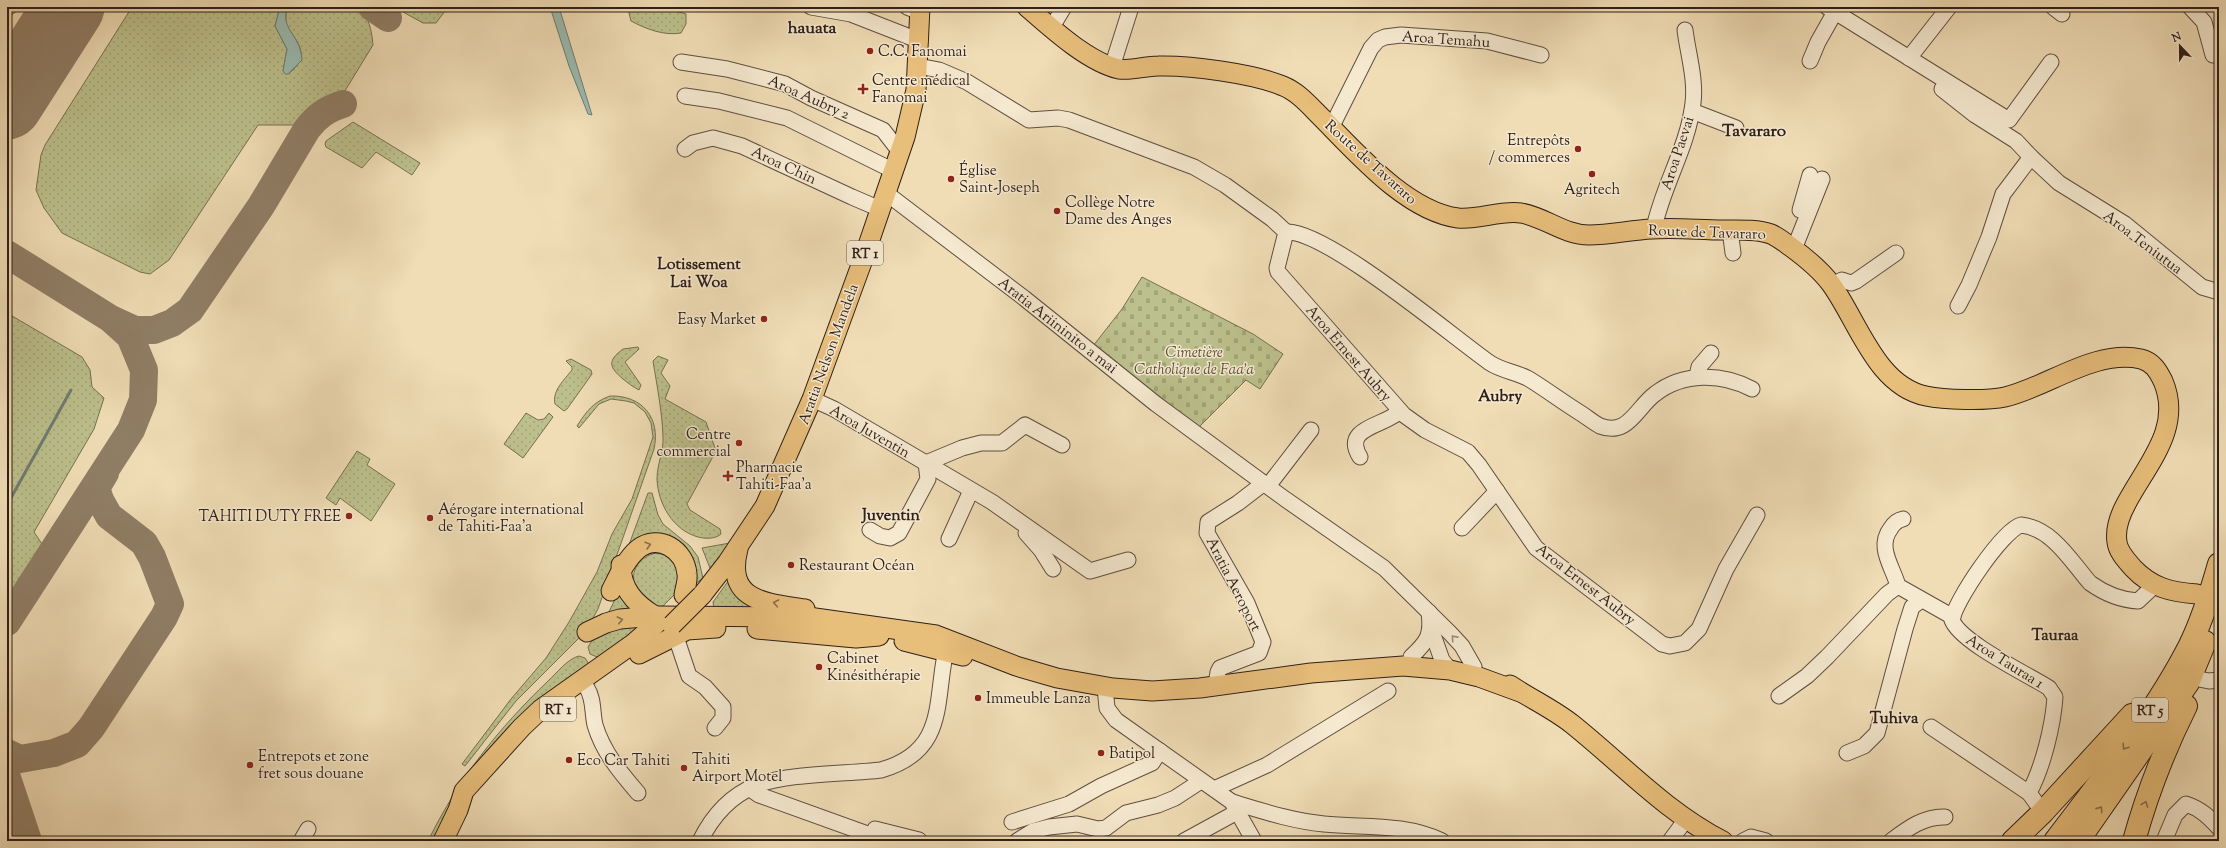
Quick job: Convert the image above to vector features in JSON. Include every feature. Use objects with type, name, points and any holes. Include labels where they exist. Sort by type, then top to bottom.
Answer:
[{"type":"highway","name":"RT 5","points":[[2055,841],[2108,771],[2150,710],[2189,647],[2209,599],[2219,564]]},
{"type":"highway","name":"RT 5","points":[[2078,841],[2188,683],[2216,618]]},
{"type":"highway","points":[[2134,841],[2143,807],[2168,743],[2209,680],[2210,651],[2216,618]]},
{"type":"highway","points":[[2013,841],[2044,812],[2117,732],[2151,693],[2173,663],[2189,647]]},
{"type":"main road","name":"Route de Tavararo","points":[[1027,7],[1078,48],[1112,67],[1126,70],[1171,66],[1205,70],[1281,85],[1305,102],[1331,128],[1405,195],[1418,204],[1446,215],[1465,218],[1520,213],[1569,232],[1587,235],[1654,228],[1730,230],[1769,233],[1791,247],[1815,266],[1832,285],[1883,367],[1904,387],[1922,396],[2000,398],[2073,369],[2112,360],[2140,359],[2150,363],[2156,368],[2162,380],[2170,406],[2166,433],[2123,510],[2119,522],[2117,541],[2119,549],[2132,567],[2154,586],[2178,592],[2197,594]]},
{"type":"main road","name":"Aratia Nelson Mandela","points":[[690,595],[739,545],[765,506],[812,400],[900,152],[916,90],[920,41],[916,9]]},
{"type":"main road","name":"Aratia Nelson Mandela","points":[[458,810],[473,797],[539,724],[587,688],[639,654],[690,595],[741,528],[758,502],[772,489]]},
{"type":"main road","points":[[611,591],[632,555],[641,547],[653,543],[666,544],[677,551],[684,562],[690,595]]},
{"type":"main road","points":[[739,545],[735,564],[735,575],[745,594],[754,599],[823,612],[885,617],[903,622],[943,643]]},
{"type":"main road","points":[[621,551],[621,572],[625,587],[631,596],[644,609],[665,625],[808,617],[844,621],[943,643],[1064,680],[1106,687],[1152,691],[1310,674],[1403,666],[1446,665],[1474,667],[1502,680],[1570,723],[1634,778],[1687,818],[1723,841]]},
{"type":"main road","points":[[774,618],[879,636],[943,643]]},
{"type":"main road","points":[[587,632],[606,623],[620,619],[693,629],[728,627],[856,638],[879,636]]},
{"type":"main road","name":"Aratia Nelson Mandela","points":[[443,841],[458,810],[464,791],[522,727],[541,709],[634,643],[665,625]]},
{"type":"main road","points":[[1310,674],[1331,666],[1365,660],[1411,658],[1446,665],[1520,692]]},
{"type":"street","points":[[811,7],[851,14],[920,41]]},
{"type":"street","points":[[1052,27],[1064,7]]},
{"type":"street","points":[[1112,67],[1131,7]]},
{"type":"street","points":[[1909,58],[1949,7]]},
{"type":"street","points":[[2190,7],[2204,22],[2213,55]]},
{"type":"street","points":[[1810,61],[1831,10],[2009,120],[2051,62]]},
{"type":"street","name":"Aroa Paevai","points":[[1654,228],[1658,208],[1684,143],[1692,111],[1694,81],[1686,30]]},
{"type":"street","name":"Aroa Temahu","points":[[1331,128],[1371,48],[1378,40],[1385,36],[1401,35],[1487,41],[1541,55]]},
{"type":"street","name":"Aroa Aubry 2","points":[[681,62],[726,69],[785,84],[811,98],[883,130],[900,152]]},
{"type":"street","points":[[918,66],[938,70],[967,82],[1029,120],[1058,118],[1069,120],[1194,167],[1225,185],[1272,219],[1286,232],[1293,231],[1303,235],[1346,258],[1435,320],[1490,363],[1505,371],[1528,379],[1600,426],[1618,428],[1627,424],[1653,395],[1662,388],[1697,376],[1732,380],[1752,389]]},
{"type":"street","name":"Aroa Teniutua","points":[[1928,71],[1939,87],[1975,115],[2016,141],[2059,183],[2125,224],[2202,287],[2219,292]]},
{"type":"street","points":[[685,96],[719,101],[787,118],[894,171]]},
{"type":"street","points":[[1692,111],[1736,128]]},
{"type":"street","name":"Aroa Chin","points":[[685,149],[693,142],[713,138],[742,146],[852,197],[883,201]]},
{"type":"street","points":[[1958,306],[1969,285],[1989,237],[2002,194],[2031,157]]},
{"type":"street","points":[[1791,247],[1816,177]]},
{"type":"street","name":"Aratia Ariininito a mai","points":[[883,201],[1024,298],[1156,404],[1266,485],[1384,568],[1462,646],[1474,667]]},
{"type":"street","points":[[1730,230],[1733,253]]},
{"type":"street","name":"Aroa Ernest Aubry","points":[[1286,232],[1276,268],[1278,272],[1331,330],[1400,411],[1425,430],[1468,452],[1536,548],[1657,641],[1670,646],[1685,643],[1699,629],[1726,569],[1757,515]]},
{"type":"street","points":[[1832,285],[1842,280],[1851,283],[1856,281],[1896,253]]},
{"type":"street","points":[[1697,376],[1699,367],[1711,353]]},
{"type":"street","name":"Aroa Juventin","points":[[812,400],[834,409],[1009,514],[1090,571],[1128,560]]},
{"type":"street","points":[[1360,457],[1354,449],[1356,440],[1360,433],[1367,427],[1394,418],[1400,411]]},
{"type":"street","name":"Aroa Juventin","points":[[926,463],[962,448],[981,443],[1002,443],[1025,425],[1062,445]]},
{"type":"street","points":[[1266,485],[1311,430]]},
{"type":"street","name":"Aroa Juventin","points":[[870,530],[880,536],[890,538],[899,533],[928,480],[926,463]]},
{"type":"street","name":"Aratia Aeroport","points":[[1216,685],[1220,668],[1259,652],[1263,647],[1263,642],[1247,603],[1207,533],[1208,522],[1266,485]]},
{"type":"street","points":[[948,539],[969,495],[969,490]]},
{"type":"street","points":[[1462,528],[1497,491]]},
{"type":"street","name":"Aroa Juventin","points":[[1009,514],[1041,550],[1053,569]]},
{"type":"street","points":[[1903,519],[1899,520],[1891,528],[1885,543],[1885,551],[1898,586],[1953,617],[1959,603],[1997,544],[2006,534],[2021,525],[2037,529],[2047,535],[2090,583],[2098,588],[2129,600],[2138,601],[2154,586]]},
{"type":"street","points":[[1779,696],[1807,676],[1887,594],[1898,586]]},
{"type":"street","points":[[1847,753],[1864,746],[1877,733],[1912,607],[1921,600]]},
{"type":"street","points":[[1429,612],[1431,629],[1446,665]]},
{"type":"street","name":"Aroa Tauraa 1","points":[[1953,617],[1954,625],[1965,637],[2053,692],[2054,705],[2043,760],[2038,775],[2029,793]]},
{"type":"street","points":[[665,625],[689,676],[705,687],[723,707],[723,718],[715,728]]},
{"type":"street","points":[[1411,658],[1423,646],[1431,629]]},
{"type":"street","points":[[700,841],[718,813],[736,796],[749,788],[781,780],[882,770],[906,761],[924,746],[934,724],[940,703],[943,643]]},
{"type":"street","points":[[1106,687],[1105,699],[1111,715],[1160,752],[1208,785],[1234,807],[1254,841]]},
{"type":"street","points":[[587,688],[592,696],[592,710],[600,740],[616,768],[638,793]]},
{"type":"street","points":[[1017,841],[1033,831],[1049,827],[1077,824],[1098,829],[1106,828],[1126,813],[1158,805],[1208,785],[1267,765],[1388,692]]},
{"type":"street","points":[[1931,727],[2029,793],[2044,812]]},
{"type":"street","points":[[1012,822],[1069,804],[1101,786],[1152,763],[1160,752]]},
{"type":"street","points":[[749,788],[759,795],[827,818],[886,841]]},
{"type":"street","points":[[2164,841],[2175,815],[2186,804],[2207,814],[2219,828]]},
{"type":"street","points":[[1184,841],[1234,807],[1309,822],[1392,827],[1433,837],[1442,841]]},
{"type":"street","points":[[1891,841],[1911,827],[1926,820],[1937,817],[1945,818]]},
{"type":"street","points":[[827,818],[919,840]]},
{"type":"street","points":[[1670,841],[1687,818]]},
{"type":"street","points":[[1743,841],[1751,837],[1766,841]]},
{"type":"green space","points":[[7,7],[22,7],[13,14],[7,16]]},
{"type":"green space","points":[[132,7],[280,7],[275,26],[287,49],[283,71],[288,74],[300,61],[301,55],[295,38],[286,25],[286,13],[291,7],[340,7],[356,10],[362,13],[369,24],[372,33],[373,45],[343,94],[320,105],[294,125],[258,125],[169,260],[150,274],[140,272],[62,233],[44,208],[36,190],[41,155],[45,145]]},
{"type":"green space","points":[[394,7],[448,7],[436,23],[423,23]]},
{"type":"green space","points":[[631,7],[661,7],[686,14],[686,24],[681,33],[668,34],[655,31],[631,21],[628,9]]},
{"type":"green space","points":[[353,122],[420,163],[412,175],[376,152],[362,168],[326,147],[326,141]]},
{"type":"green space","name":"Cimetière Catholique de Faa'a","points":[[1142,277],[1253,334],[1283,354],[1260,389],[1246,380],[1199,427],[1093,346],[1122,309]]},
{"type":"green space","points":[[7,313],[82,357],[90,370],[92,387],[104,398],[94,429],[34,532],[42,544],[41,548],[7,604]]},
{"type":"green space","points":[[638,347],[639,349],[625,362],[641,385],[639,390],[618,375],[612,364],[614,357],[623,349]]},
{"type":"green space","points":[[658,356],[668,360],[661,373],[670,386],[665,399],[706,422],[716,451],[687,504],[690,510],[720,529],[721,534],[713,538],[698,537],[689,534],[681,528],[668,515],[660,498],[657,479],[663,436],[653,361]]},
{"type":"green space","points":[[571,359],[591,370],[592,374],[564,411],[555,404],[555,395],[559,386],[572,370],[572,367],[566,361]]},
{"type":"green space","points":[[610,396],[631,400],[640,404],[647,410],[652,418],[655,428],[655,438],[654,449],[598,609],[585,632],[516,701],[465,766],[462,764],[511,699],[546,658],[569,622],[597,572],[612,534],[632,499],[653,437],[651,423],[645,412],[634,403],[611,399],[599,404],[579,428],[577,426],[594,404]]},
{"type":"green space","points":[[526,413],[538,420],[544,419],[549,413],[553,417],[523,458],[504,444]]},
{"type":"green space","points":[[357,451],[370,459],[367,465],[395,484],[371,521],[340,498],[336,505],[326,498]]},
{"type":"green space","points":[[648,493],[652,493],[658,515],[663,524],[690,546],[698,557],[703,578],[695,584],[678,548],[626,553]]},
{"type":"green space","points":[[730,543],[711,568],[710,568],[702,548]]},
{"type":"green space","points":[[656,553],[665,553],[679,563],[681,588],[662,607],[651,604],[643,599],[637,591],[634,583],[634,574],[637,565],[645,558]]},
{"type":"green space","points":[[729,580],[744,601],[753,609],[714,610],[713,602]]},
{"type":"green space","points":[[620,589],[644,615],[605,620]]},
{"type":"green space","points":[[636,627],[637,629],[607,657],[597,657],[590,654],[588,647],[596,637],[609,631]]},
{"type":"green space","points":[[579,656],[585,658],[589,664],[450,808],[434,841],[428,841],[466,775],[496,736],[562,667],[570,660]]},
{"type":"water","points":[[280,7],[291,7],[286,13],[287,24],[299,45],[302,60],[288,74],[285,74],[283,71],[287,49],[275,26]]},
{"type":"water","points":[[550,7],[559,7],[592,115],[588,114],[569,66]]},
{"type":"waterway","points":[[7,505],[71,390]]},
{"type":"taxiway","points":[[372,7],[388,18]]},
{"type":"taxiway","points":[[113,320],[135,330],[154,330],[172,323],[190,310],[261,206],[307,129],[323,114],[332,108],[343,104]]},
{"type":"taxiway","points":[[7,254],[111,319],[130,336],[144,370],[143,400],[131,430],[7,622]]},
{"type":"taxiway","points":[[7,753],[20,759],[54,753],[77,744],[91,728],[164,617],[170,604],[152,557],[144,543],[109,516],[100,500],[96,488],[105,473]]},
{"type":"taxiway","points":[[7,778],[28,841]]},
{"type":"runway","points":[[7,104],[69,7]]},
{"type":"place","name":"C.C. Fanomai","points":[[870,51]]},
{"type":"place","name":"Centre médical Fanomai","points":[[863,89]]},
{"type":"place","name":"Entrepôts / commerces","points":[[1578,149]]},
{"type":"place","name":"Agritech","points":[[1592,174]]},
{"type":"place","name":"Église Saint-Joseph","points":[[951,179]]},
{"type":"place","name":"Collège Notre Dame des Anges","points":[[1057,211]]},
{"type":"place","name":"Easy Market","points":[[764,319]]},
{"type":"place","name":"Centre commercial","points":[[739,443]]},
{"type":"place","name":"Pharmacie Tahiti-Faa'a","points":[[728,476]]},
{"type":"place","name":"TAHITI DUTY FREE","points":[[349,516]]},
{"type":"place","name":"Aérogare international de Tahiti-Faa'a","points":[[430,518]]},
{"type":"place","name":"Restaurant Océan","points":[[791,565]]},
{"type":"place","name":"Cabinet Kinésithérapie","points":[[819,667]]},
{"type":"place","name":"Immeuble Lanza","points":[[978,698]]},
{"type":"place","name":"Batipol","points":[[1101,753]]},
{"type":"place","name":"Eco Car Tahiti","points":[[569,760]]},
{"type":"place","name":"Entrepots et zone fret sous douane","points":[[250,765]]},
{"type":"place","name":"Tahiti Airport Motel","points":[[684,768]]},
{"type":"district","name":"hauata","points":[[812,27]]},
{"type":"district","name":"Tavararo","points":[[1754,130]]},
{"type":"district","name":"Lotissement Lai Woa","points":[[699,272]]},
{"type":"district","name":"Aubry","points":[[1500,395]]},
{"type":"district","name":"Juventin","points":[[891,514]]},
{"type":"district","name":"Tauraa","points":[[2055,634]]},
{"type":"district","name":"Tuhiva","points":[[1894,717]]}]
